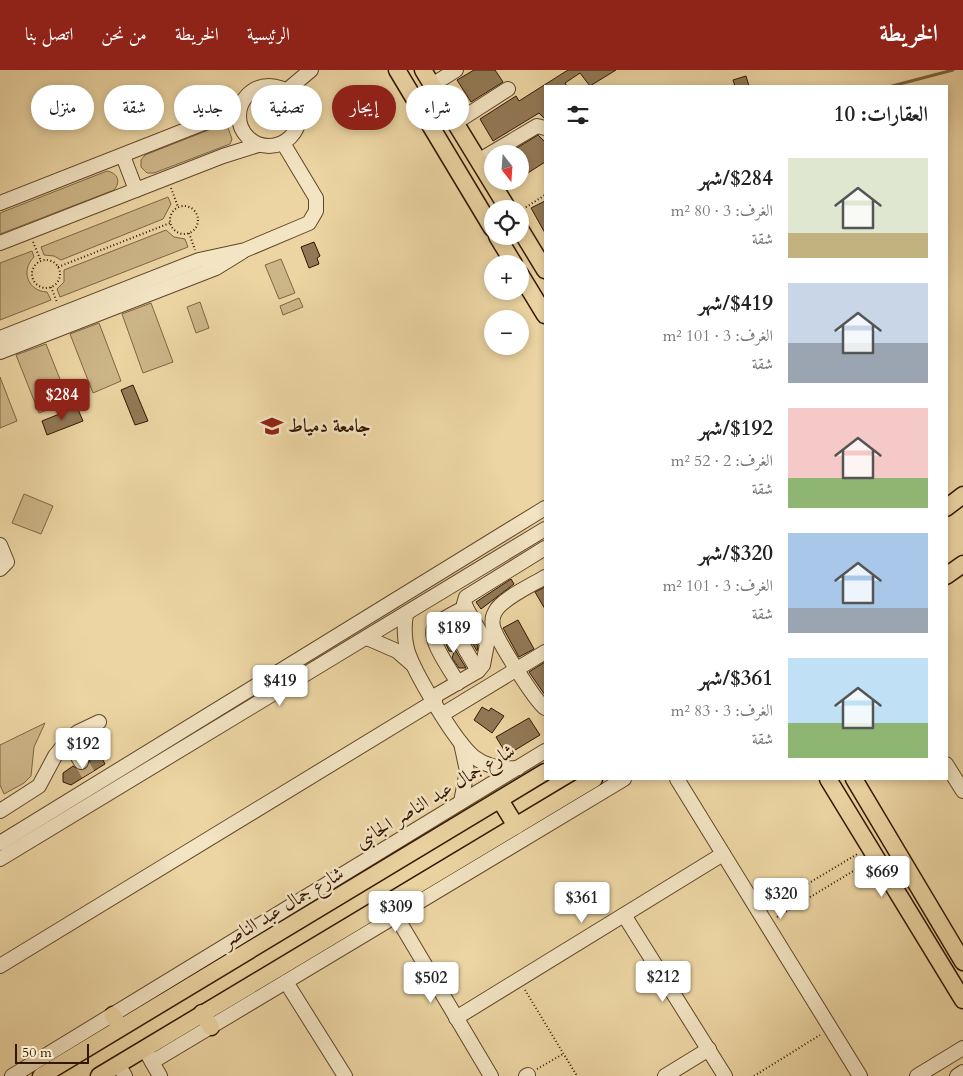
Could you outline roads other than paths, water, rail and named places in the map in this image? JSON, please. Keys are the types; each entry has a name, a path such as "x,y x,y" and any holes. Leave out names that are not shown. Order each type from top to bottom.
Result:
{"main road":[{"path":"396,70 484,215"},
{"path":"423,70 432,85"},
{"path":"459,130 502,200"},
{"path":"529,244 544,268"},
{"path":"529,289 544,313"},
{"path":"948,506 963,495"},
{"path":"948,575 963,564"},
{"name":"شارع جمال عبد الناصر","path":"41,1076 117,1021 500,800 544,773"},
{"path":"99,1076 122,1070 148,1055 202,1013 332,945 465,865 516,826 592,780"},
{"path":"829,780 963,1000"},
{"path":"859,780 963,962"},
{"path":"500,800 516,826"},
{"path":"202,1013 211,1027"}],"street":[{"path":"293,85 311,70"},
{"path":"432,85 456,70"},
{"path":"469,114 508,89"},
{"path":"241,104 251,92"},
{"path":"478,160 537,126 544,128"},
{"path":"0,203 187,130"},
{"path":"241,130 258,145 270,147 283,143 292,135 294,130"},
{"path":"0,352 216,268 245,250 303,226 313,217 316,211 316,198 283,143"},
{"path":"0,243 258,145"},
{"path":"122,156 136,190"},
{"path":"0,338 199,260 245,250"},
{"path":"0,843 544,509"},
{"path":"0,859 95,786 367,638 544,530"},
{"path":"0,545 7,562 0,569"},
{"path":"0,966 478,671 483,665 487,644 466,607 464,601 466,597 544,549"},
{"path":"492,562 500,576"},
{"path":"544,578 501,604 493,616 494,629 537,701 544,707"},
{"path":"458,683 433,638 436,625 466,607"},
{"path":"406,614 406,640 414,665 460,740 471,753 485,763 496,767 518,768"},
{"path":"447,618 478,671"},
{"path":"367,638 397,651 414,665"},
{"path":"443,714 544,653"},
{"path":"1,806 39,786 55,756 68,740 78,732 99,722"},
{"path":"68,740 81,762"},
{"path":"460,740 467,771 461,802"},
{"name":"شارع جمال عبد الناصر الجانبى","path":"12,1076 117,1021 461,802 544,752"},
{"path":"948,767 963,791"},
{"path":"160,1076 148,1055 211,1027 286,982 332,945 396,916 465,865 622,780"},
{"path":"678,780 860,1076"},
{"path":"456,1018 723,854"},
{"path":"624,915 726,1076"},
{"path":"396,916 491,1076"},
{"path":"286,982 345,1076"},
{"path":"917,1076 963,1048"},
{"path":"665,1076 709,1049"},
{"path":"957,1076 963,1072"}],"waterway":[{"path":"896,85 953,70"}],"tunnel":[{"path":"81,762 88,774"}],"place":[{"name":"جامعة دمياط","path":"272,426"}]}
